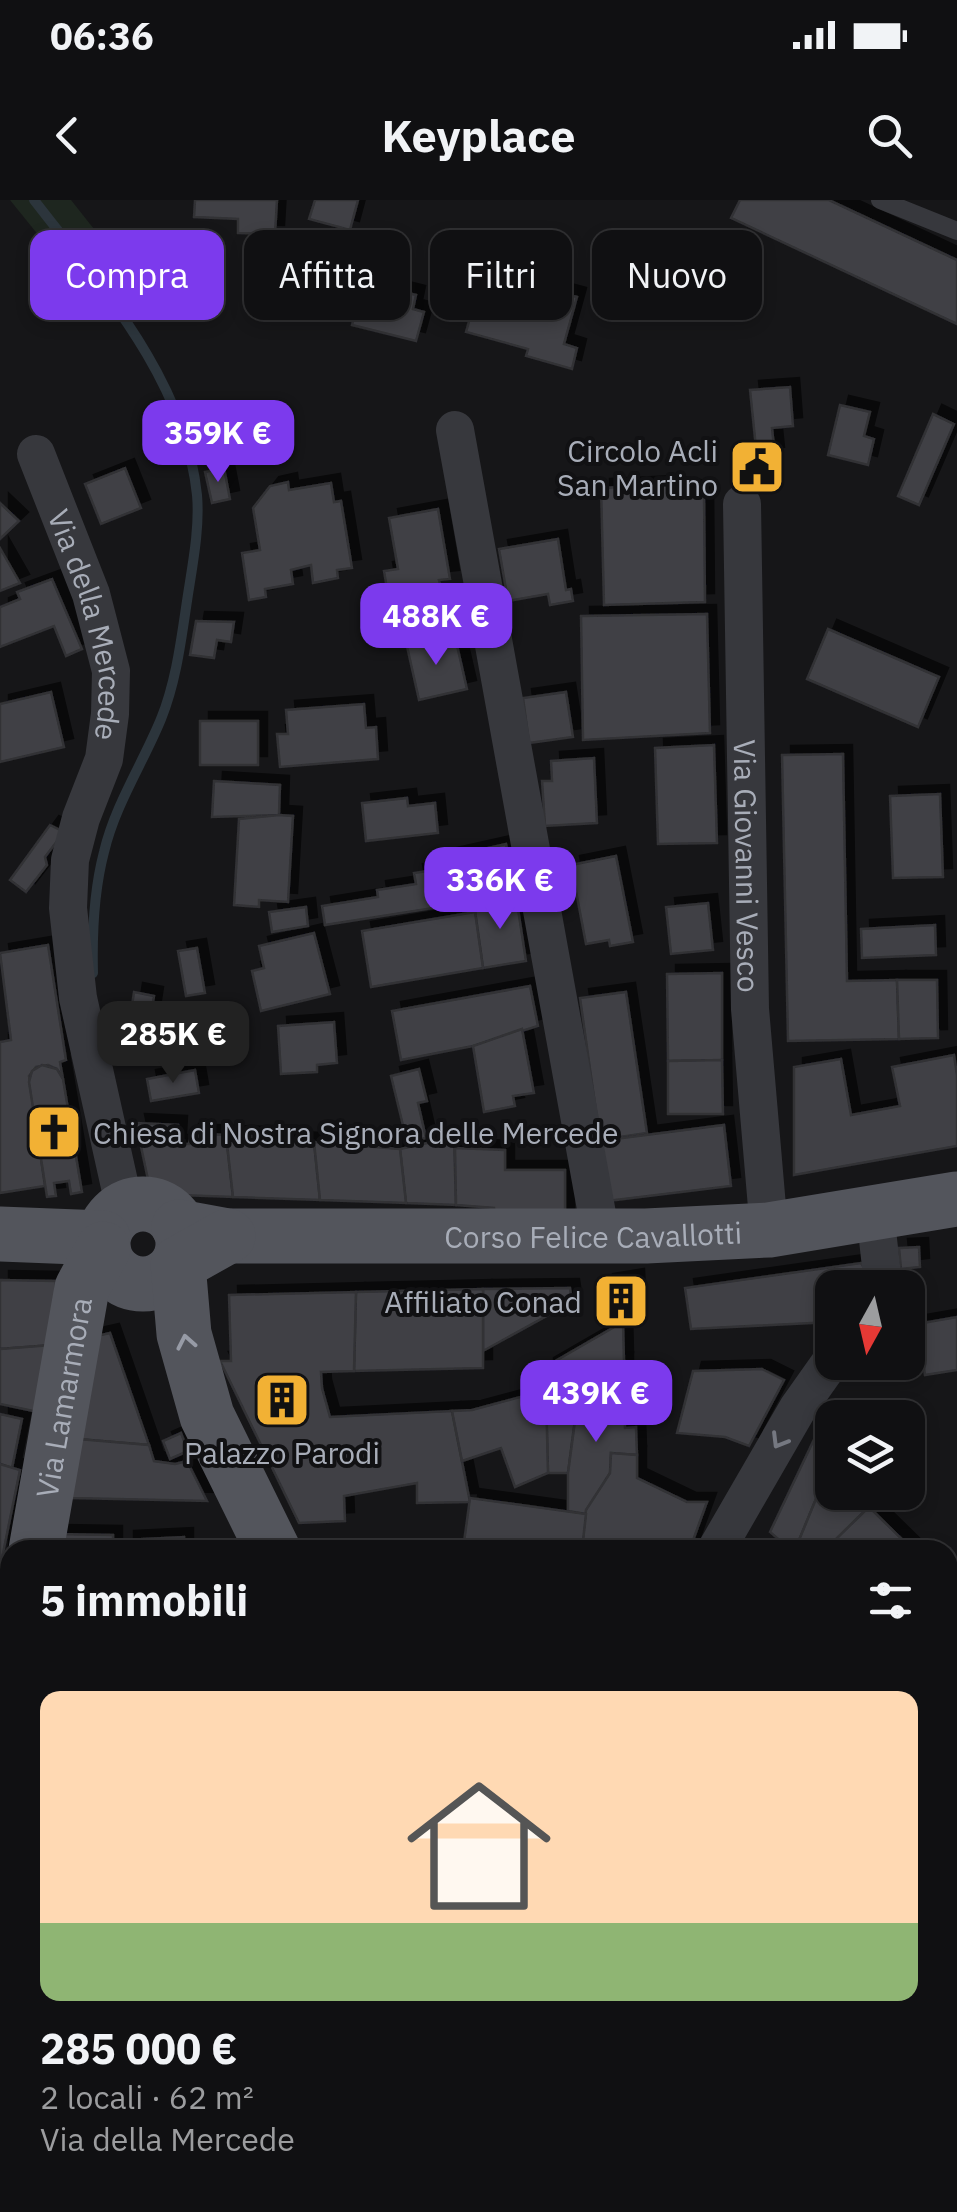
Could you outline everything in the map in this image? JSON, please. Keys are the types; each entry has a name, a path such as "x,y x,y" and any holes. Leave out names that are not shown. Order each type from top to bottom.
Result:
{"main road":[{"name":"Corso Felice Cavallotti","path":"195,1242 770,1230 957,1199"},
{"path":"0,1234 110,1232 142,1204 164,1210 195,1242"},
{"path":"110,1232 113,1271 135,1284 160,1281 195,1242"},
{"name":"Via Lamarmora","path":"38,1540 82,1288 110,1232"},
{"path":"195,1242 184,1334 207,1416 268,1540"}],"street":[{"path":"455,430 601,1236"},
{"name":"Via della Mercede","path":"36,454 91,594 111,671 104,759 70,860 68,908 110,1232"},
{"name":"Via Giovanni Vesco","path":"742,504 750,1009 770,1230"},
{"path":"876,1213 882,1270"},
{"path":"722,1540 818,1380"}],"lane":[{"path":"880,200 957,231"}],"shaded area":[{"path":"10,200 71,200 95,230 34,230"}],"building":[{"path":"195,200 277,200 275,230 238,233 238,219 194,217"},
{"path":"315,200 358,200 350,230 309,219"},
{"path":"740,200 829,200 957,260 957,324 762,230 731,218"},
{"path":"410,294 416,295 413,309 424,312 416,341 352,325 353,320 410,320"},
{"path":"469,320 571,320 564,344 577,348 572,369 526,356 528,349 466,332"},
{"path":"790,387 793,426 772,428 775,456 757,458 750,390"},
{"path":"840,405 870,412 864,436 874,439 868,465 828,455"},
{"path":"933,414 954,424 919,505 898,496"},
{"path":"125,468 141,508 101,524 85,484"},
{"path":"224,468 230,499 212,503 205,472"},
{"path":"288,482 289,490 331,483 334,502 341,501 352,568 337,570 338,578 313,583 311,565 291,570 293,584 265,589 266,597 249,600 242,553 260,550 253,508 270,486"},
{"path":"667,485 704,491 705,602 604,605 601,488"},
{"path":"0,503 19,521 0,539"},
{"path":"438,509 450,579 408,590 411,610 391,613 384,571 398,569 389,518"},
{"path":"558,539 566,590 571,589 573,601 550,605 548,594 508,601 499,549"},
{"path":"0,548 20,583 0,591"},
{"path":"52,579 82,649 66,656 54,626 0,647 0,607 20,599 17,592"},
{"path":"707,614 710,733 583,740 581,616"},
{"path":"196,621 234,622 231,642 217,640 214,658 190,655"},
{"path":"828,629 939,677 918,727 807,679"},
{"path":"431,637 433,646 456,641 467,689 419,700 406,642"},
{"path":"51,692 64,747 0,762 0,704"},
{"path":"566,692 573,737 529,743 523,698"},
{"path":"364,704 366,728 376,727 378,759 280,767 277,734 288,734 286,710"},
{"path":"200,721 258,721 258,765 200,765"},
{"path":"714,745 717,843 658,844 655,748"},
{"path":"843,754 847,981 897,980 899,1039 788,1041 782,755"},
{"path":"594,758 597,823 545,826 542,781 552,781 551,761"},
{"path":"214,781 280,785 279,815 212,817"},
{"path":"940,794 943,877 893,878 890,796"},
{"path":"407,798 408,806 435,803 438,833 366,841 362,803"},
{"path":"293,816 288,902 259,900 259,907 234,905 239,819"},
{"path":"50,825 64,832 45,857 47,865 26,892 10,880"},
{"path":"506,844 515,886 458,898 454,881 444,883 439,859"},
{"path":"616,856 633,942 610,946 609,940 586,944 571,865"},
{"path":"434,870 440,907 325,925 322,906 378,897 377,890 416,884 414,873"},
{"path":"516,896 526,961 483,968 474,903"},
{"path":"708,903 713,950 671,954 666,907"},
{"path":"306,907 308,926 272,932 269,912"},
{"path":"475,912 483,968 371,987 362,931"},
{"path":"935,925 936,955 862,958 861,929"},
{"path":"314,933 330,994 261,1011 252,971 264,968 259,946"},
{"path":"48,945 66,1060 60,1062 63,1079 57,1069 48,1065 36,1067 29,1076 45,1186 0,1193 0,1042 11,1040 0,953"},
{"path":"197,948 205,993 186,996 178,951"},
{"path":"722,973 722,1060 668,1061 667,974"},
{"path":"897,980 937,980 938,1038 899,1039"},
{"path":"530,986 538,1026 473,1046 401,1060 392,1011"},
{"path":"134,992 154,996 149,1028 129,1025"},
{"path":"626,992 647,1133 600,1140 580,998"},
{"path":"334,1022 337,1063 317,1065 317,1072 281,1074 278,1026"},
{"path":"522,1029 534,1093 513,1096 515,1106 484,1112 473,1046"},
{"path":"954,1055 957,1146 794,1175 794,1067 841,1059 851,1115 900,1106 892,1067"},
{"path":"722,1060 723,1114 668,1114 668,1061"},
{"name":"Chiesa di Nostra Signora delle Mercede","path":"42,1065 57,1069 63,1079 82,1192 71,1194 69,1181 54,1183 56,1196 47,1197 29,1082 32,1071"},
{"path":"419,1069 427,1101 418,1103 426,1138 407,1142 391,1076"},
{"path":"195,1070 199,1093 151,1101 147,1079"},
{"path":"136,1123 178,1125 177,1144 189,1144 190,1133 226,1135 233,1197 151,1194"},
{"path":"724,1125 731,1186 599,1202 591,1142"},
{"path":"226,1135 290,1137 289,1141 314,1142 320,1200 233,1197"},
{"path":"454,1137 456,1205 406,1203 400,1149"},
{"path":"314,1142 400,1149 406,1203 320,1200"},
{"path":"455,1148 505,1150 505,1170 565,1170 565,1219 495,1216 494,1208 456,1205"},
{"path":"919,1247 920,1267 901,1269 899,1248"},
{"path":"861,1263 866,1270 815,1270 815,1323 691,1329 685,1288"},
{"name":"Affiliato Conad","path":"635,1278 637,1320 607,1320 604,1283"},
{"path":"0,1280 56,1281 52,1345 0,1349"},
{"path":"570,1288 572,1302 483,1351 483,1289"},
{"path":"483,1289 483,1368 354,1371 356,1292"},
{"name":"Palazzo Parodi","path":"356,1292 354,1371 321,1372 330,1417 452,1411 470,1502 417,1503 417,1483 344,1496 345,1521 299,1523 220,1361 231,1361 229,1295"},
{"path":"957,1317 957,1370 925,1375 925,1323"},
{"path":"623,1322 624,1361 582,1365 568,1473 548,1473 545,1367"},
{"path":"110,1333 149,1445 78,1439 92,1337"},
{"path":"52,1345 38,1412 0,1404 0,1349"},
{"path":"624,1361 624,1393 579,1391 582,1365"},
{"path":"762,1369 784,1380 749,1446 725,1437 677,1433 693,1371"},
{"path":"546,1390 548,1473 515,1487 501,1448 462,1461 452,1411 472,1410"},
{"path":"579,1391 624,1393 625,1428 636,1427 637,1455 611,1453 610,1473 586,1514 568,1511 568,1473"},
{"path":"0,1414 22,1419 12,1468 0,1464"},
{"path":"181,1433 188,1451 170,1459 163,1441"},
{"path":"815,1437 815,1501 799,1540 779,1540 770,1532"},
{"path":"78,1439 149,1445 154,1461 187,1461 207,1501 70,1498"},
{"path":"611,1453 637,1455 637,1478 687,1502 707,1502 693,1540 582,1540 586,1510 610,1473"},
{"path":"0,1464 20,1470 6,1540 0,1540"},
{"path":"470,1498 586,1514 583,1540 464,1540"},
{"path":"815,1501 815,1510 866,1510 835,1540 799,1540"},
{"path":"866,1510 872,1510 903,1540 835,1540"},
{"path":"56,1534 113,1535 113,1540 56,1540"},
{"path":"184,1537 184,1540 125,1540"}],"waterway":[{"path":"34,200 112,302 158,374 189,453 197,495 195,548 174,676 161,719 122,801 104,852 94,912 93,973"}],"place":[{"name":"Circolo Acli San Martino","path":"757,467"},
{"name":"Chiesa di Nostra Signora delle Mercede","path":"54,1132"},
{"name":"Affiliato Conad","path":"621,1301"},
{"name":"Palazzo Parodi","path":"282,1400"}]}
